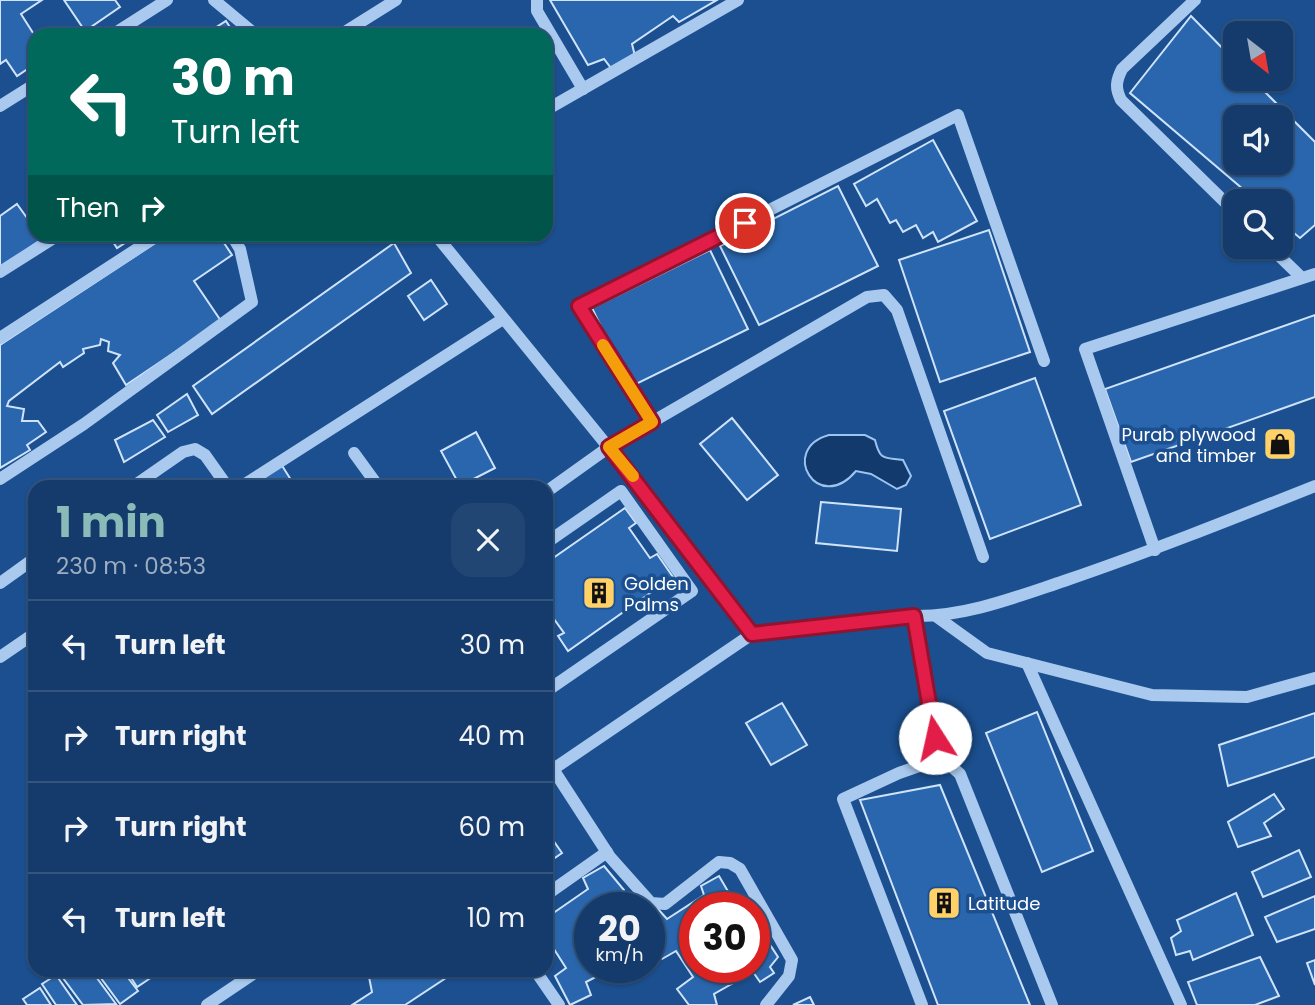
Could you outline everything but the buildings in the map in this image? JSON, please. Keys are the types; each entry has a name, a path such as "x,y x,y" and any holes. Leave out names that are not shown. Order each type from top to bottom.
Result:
{"street":[{"path":"123,28 167,0"},
{"path":"214,0 248,28"},
{"path":"351,28 396,0"},
{"path":"537,0 537,11 547,28"},
{"path":"553,106 738,0"},
{"path":"1195,0 1122,69 1116,80 1116,90 1121,100 1223,200"},
{"path":"553,38 583,89"},
{"path":"0,106 28,88"},
{"path":"652,422 579,306 958,115 1044,361"},
{"path":"0,272 47,242"},
{"path":"0,338 148,242"},
{"path":"0,478 84,424 252,302 240,249 236,242"},
{"path":"441,242 609,447 752,634"},
{"path":"1282,259 1301,277"},
{"path":"1155,550 1085,349 1315,274"},
{"path":"553,487 609,447 867,297 884,295 897,310 983,557"},
{"path":"251,480 503,318"},
{"path":"143,480 183,452 195,449 205,455 223,480"},
{"path":"354,453 374,480"},
{"path":"553,769 752,634 914,616 937,617 1005,601 1155,550 1315,486"},
{"path":"553,538 621,491 692,591 553,687"},
{"path":"0,583 28,563"},
{"path":"914,616 935,738 942,758 960,774 1052,1005"},
{"path":"937,617 987,653 1152,695 1247,697 1315,678"},
{"path":"0,657 28,638"},
{"path":"1027,663 1181,1005"},
{"path":"922,1005 843,799 899,773 942,758"},
{"path":"553,775 607,852 651,903 665,904 719,862 730,863 740,869 792,960 789,976 766,1005"},
{"path":"553,890 607,852"},
{"path":"207,1005 249,977"},
{"path":"540,977 559,1005"}],"water":[{"path":"829,435 865,435 875,440 881,455 903,460 911,476 906,485 897,489 871,474 856,471 842,483 829,486 817,483 809,475 805,464 806,453 814,442"}],"slow traffic":[{"path":"603,345 652,422 609,447 633,476"}],"place":[{"name":"Purab plywood and timber","path":"1280,444"},
{"name":"Golden Palms","path":"599,593"},
{"name":"Latitude","path":"944,903"}],"route":[{"path":"745,223 579,306 652,422 609,447 752,634 914,616 935,738"}]}
